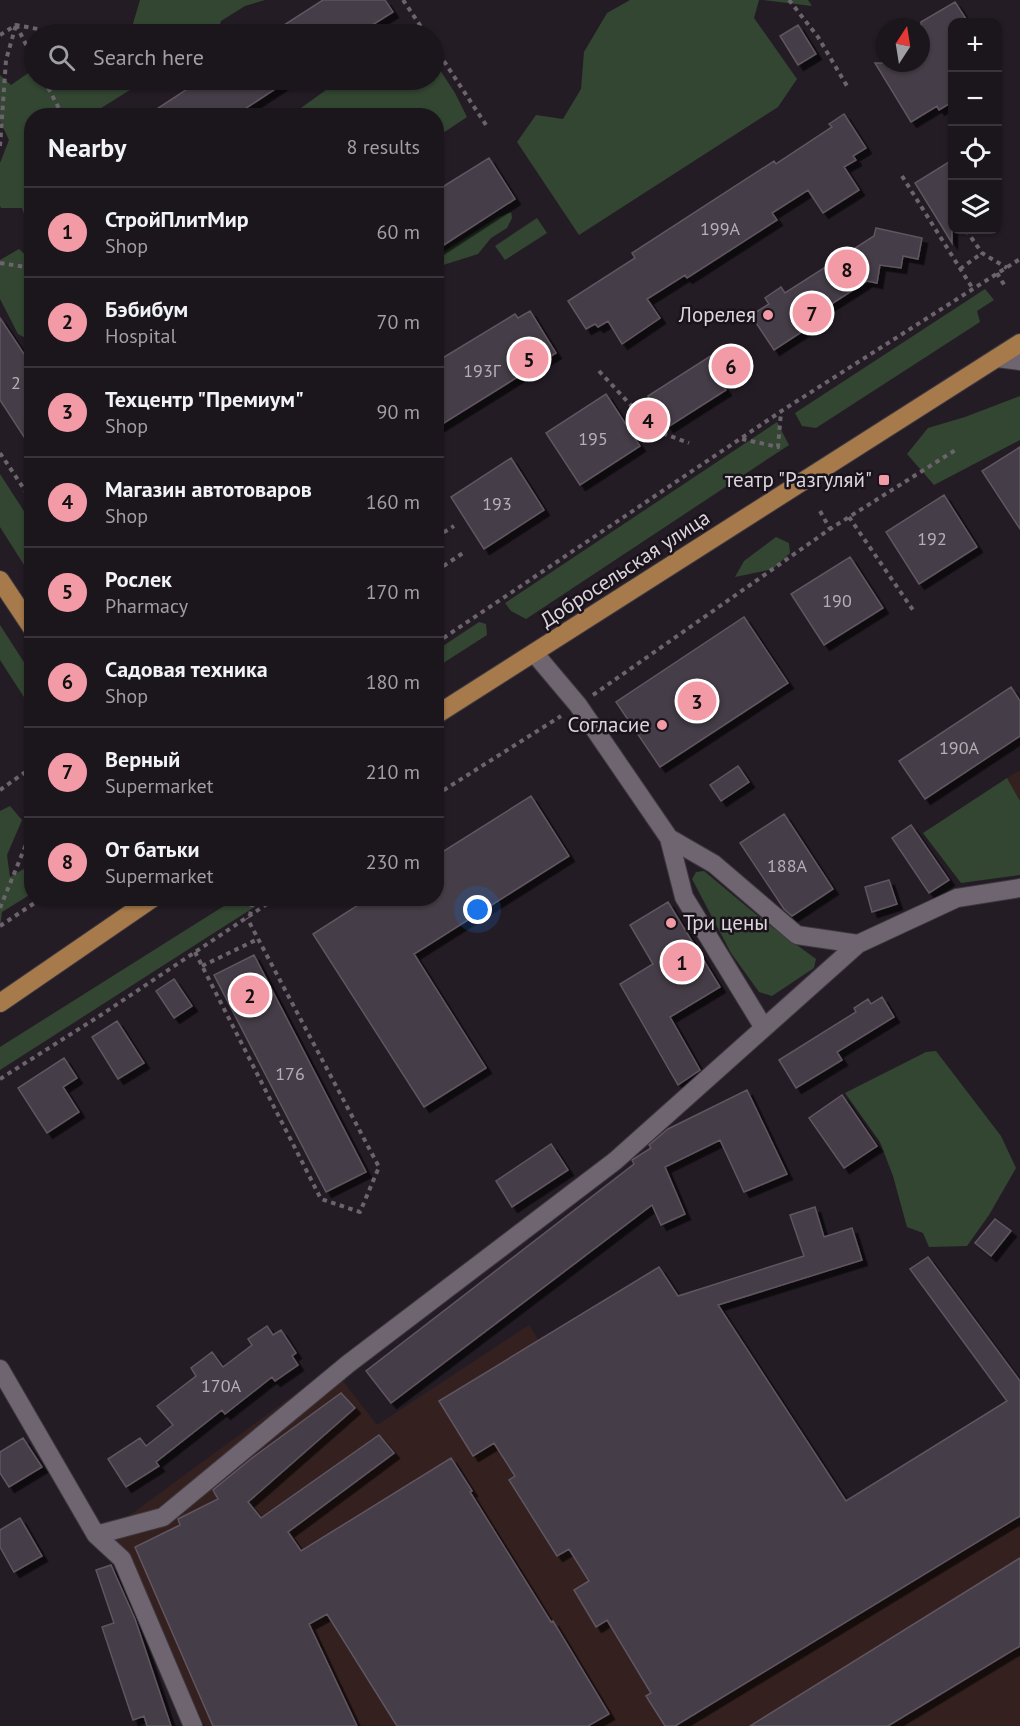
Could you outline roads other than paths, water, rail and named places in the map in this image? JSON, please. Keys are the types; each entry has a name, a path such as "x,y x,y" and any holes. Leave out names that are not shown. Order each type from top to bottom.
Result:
{"main road":[{"name":"Добросельская улица","path":"444,710 1020,343"},
{"path":"0,580 24,616"},
{"path":"0,1003 141,906"}],"street":[{"path":"997,358 1020,361"},
{"path":"535,654 578,705 669,838 684,897 764,1028"},
{"path":"669,838 714,864 797,935 858,944"},
{"path":"96,1535 163,1517 348,1364 615,1161 858,944 957,898 1020,888"},
{"path":"0,1369 96,1535 122,1559 193,1726"}],"place":[{"name":"От батьки","path":"847,269"},
{"name":"Верный","path":"812,313"},
{"name":"Лорелея","path":"768,315"},
{"name":"Рослек","path":"529,359"},
{"name":"Садовая техника","path":"731,366"},
{"name":"Магазин автотоваров","path":"648,420"},
{"name":"театр \"Разгуляй\"","path":"884,480"},
{"name":"Техцентр \"Премиум\"","path":"697,701"},
{"name":"Согласие","path":"662,725"},
{"name":"Три цены","path":"671,923"},
{"name":"СтройПлитМир","path":"682,962"},
{"name":"Бэбибум","path":"250,995"}]}
